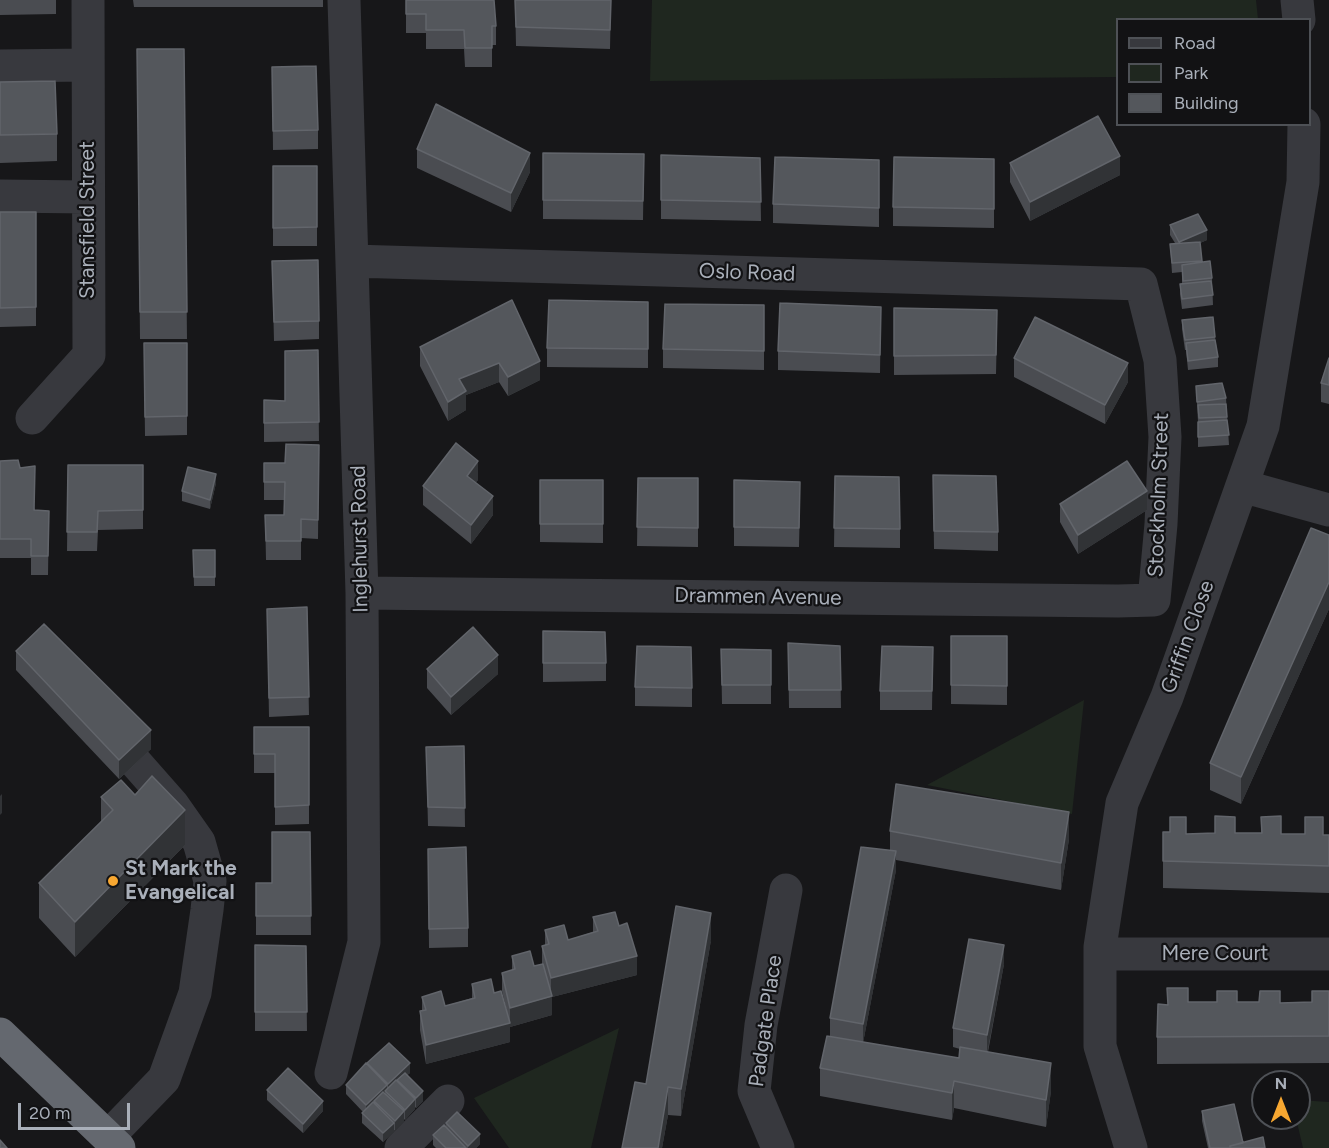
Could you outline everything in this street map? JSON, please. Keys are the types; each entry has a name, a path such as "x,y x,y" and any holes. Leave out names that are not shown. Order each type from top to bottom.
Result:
{"highway":[{"path":"0,1034 114,1143"}],"street":[{"name":"Stansfield Street","path":"32,418 88,354 88,0"},
{"name":"Inglehurst Road","path":"331,1073 364,942 362,593 344,0"},
{"path":"1297,0 1299,18"},
{"path":"0,66 88,65"},
{"name":"Griffin Close","path":"1131,1148 1100,1046 1101,939 1122,803 1167,697 1263,426 1316,184 1304,126"},
{"path":"0,196 88,197"},
{"name":"Oslo Road","path":"352,261 1142,284"},
{"name":"Stockholm Street","path":"1142,284 1160,360 1165,438 1161,524 1154,600"},
{"path":"1242,486 1329,510"},
{"name":"Drammen Avenue","path":"362,593 1154,600"},
{"path":"114,1143 164,1079 195,993 210,881 199,842 173,805 136,762"},
{"name":"Padgate Place","path":"777,1148 754,1091 761,1025 786,890"},
{"name":"Mere Court","path":"1100,954 1329,954"},
{"path":"401,1148 448,1101"}],"green space":[{"path":"652,0 1256,0 1258,18 1116,18 1116,77 650,81"},
{"path":"1084,700 1072,814 927,785"},
{"path":"619,1028 591,1148 509,1148 474,1098"},
{"path":"1311,1101 1329,1102 1329,1148 1303,1148 1299,1130 1311,1130"}],"building":[{"path":"406,0 494,0 496,26 492,26 492,48 465,48 464,30 426,30 426,14 406,14"},
{"path":"515,0 611,0 610,30 516,27"},
{"path":"137,49 184,49 187,312 140,312"},
{"path":"316,66 318,130 273,131 272,67"},
{"path":"55,81 57,134 0,135 0,82"},
{"path":"436,104 530,153 511,193 417,149"},
{"path":"1098,116 1120,156 1030,202 1010,163"},
{"path":"543,153 644,154 643,201 543,200"},
{"path":"661,155 760,158 761,202 661,200"},
{"path":"775,157 879,160 879,208 773,204"},
{"path":"894,157 994,159 994,209 893,207"},
{"path":"273,166 317,166 317,227 273,228"},
{"path":"0,212 36,212 36,307 0,308"},
{"path":"1198,214 1207,230 1179,242 1170,225"},
{"path":"1200,242 1202,261 1172,263 1170,244"},
{"path":"318,260 319,321 274,322 272,261"},
{"path":"1210,261 1212,278 1183,281 1182,265"},
{"path":"1211,281 1213,295 1182,299 1180,284"},
{"path":"512,300 540,361 508,377 499,363 459,379 466,391 448,402 420,347"},
{"path":"549,300 648,302 648,349 547,348"},
{"path":"780,303 881,307 880,355 778,351"},
{"path":"665,304 764,305 764,351 663,349"},
{"path":"894,308 997,310 996,355 894,356"},
{"path":"1035,317 1128,363 1105,405 1014,358"},
{"path":"1213,317 1215,337 1185,340 1182,320"},
{"path":"1215,340 1218,357 1188,361 1186,343"},
{"path":"144,343 187,343 187,416 145,417"},
{"path":"318,350 319,422 264,423 264,400 285,401 285,351"},
{"path":"1329,358 1329,385 1321,383"},
{"path":"1222,383 1226,398 1197,402 1196,386"},
{"path":"1226,404 1227,417 1199,418 1198,405"},
{"path":"1227,420 1229,435 1198,437 1198,422"},
{"path":"456,443 478,461 467,476 493,496 471,525 423,486"},
{"path":"286,444 319,445 318,520 301,519 301,541 266,541 265,515 284,515 285,482 264,482 264,463 285,463"},
{"path":"18,460 20,468 35,466 34,510 49,511 48,556 31,556 31,539 0,539 0,461"},
{"path":"1127,461 1147,491 1078,535 1060,504"},
{"path":"68,465 143,465 143,510 98,511 97,532 67,532"},
{"path":"188,467 216,474 210,500 182,491"},
{"path":"933,475 996,476 998,532 934,531"},
{"path":"835,476 899,477 900,529 834,528"},
{"path":"638,478 698,478 698,528 637,527"},
{"path":"540,480 603,480 603,524 540,524"},
{"path":"734,480 800,482 799,528 734,527"},
{"path":"1311,528 1329,535 1329,582 1241,777 1210,763"},
{"path":"193,550 215,550 215,577 194,577"},
{"path":"307,607 309,697 269,698 267,609"},
{"path":"44,624 151,730 119,760 16,651"},
{"path":"473,627 498,655 451,697 427,669"},
{"path":"543,631 605,632 606,663 543,663"},
{"path":"951,636 1007,636 1007,686 951,685"},
{"path":"788,643 840,646 841,690 789,690"},
{"path":"637,646 691,647 692,688 635,687"},
{"path":"882,646 933,647 932,691 880,691"},
{"path":"721,649 771,650 771,685 722,685"},
{"path":"254,727 309,727 309,805 275,807 275,754 254,754"},
{"path":"464,746 465,808 428,807 426,747"},
{"path":"152,776 185,810 75,922 39,883 113,810 101,797 121,780 135,795"},
{"path":"896,784 1069,812 1061,863 890,831"},
{"path":"1215,816 1235,817 1235,833 1262,833 1261,817 1281,816 1281,834 1305,834 1305,817 1323,817 1323,835 1329,835 1329,866 1163,861 1163,832 1170,832 1170,817 1186,817 1186,834 1215,833"},
{"path":"272,832 310,832 311,916 256,916 256,883 272,883"},
{"path":"466,847 468,928 429,929 428,849"},
{"path":"861,847 896,851 863,1024 830,1018"},
{"path":"676,906 711,913 681,1089 668,1087 658,1148 622,1148 635,1082 646,1084"},
{"path":"615,912 619,926 627,923 637,956 551,978 542,946 549,944 545,930 564,925 568,940 598,931 593,917"},
{"path":"969,939 1004,945 987,1035 953,1028"},
{"path":"255,945 306,946 307,1012 255,1012"},
{"path":"530,951 534,966 543,964 552,996 510,1008 502,973 515,969 512,956"},
{"path":"491,979 494,993 501,991 510,1023 426,1045 420,1011 426,1010 422,997 441,991 445,1006 475,998 472,984"},
{"path":"1167,988 1188,988 1188,1002 1217,1002 1217,991 1237,991 1237,1002 1259,1002 1260,991 1280,991 1280,1003 1312,1002 1312,991 1329,991 1329,1036 1157,1037 1158,1004 1168,1005"},
{"path":"827,1036 959,1058 960,1047 1051,1063 1046,1100 954,1081 952,1093 820,1068"},
{"path":"389,1043 410,1063 388,1084 367,1063"},
{"path":"366,1063 387,1085 366,1105 346,1085"},
{"path":"288,1068 323,1101 303,1124 267,1090"},
{"path":"405,1073 423,1091 416,1098 397,1080"},
{"path":"396,1080 415,1099 405,1110 385,1091"},
{"path":"383,1092 404,1111 395,1121 374,1101"},
{"path":"373,1102 394,1123 383,1133 362,1113"},
{"path":"1234,1104 1243,1143 1230,1146 1230,1148 1210,1148 1202,1111"},
{"path":"457,1112 480,1134 468,1146 446,1123"},
{"path":"444,1125 466,1148 446,1148 433,1135"},
{"path":"1263,1137 1265,1148 1231,1148 1230,1146"},
{"path":"0,1140 7,1148 0,1148"}],"place":[{"name":"St Mark the Evangelical","path":"113,881"}]}
